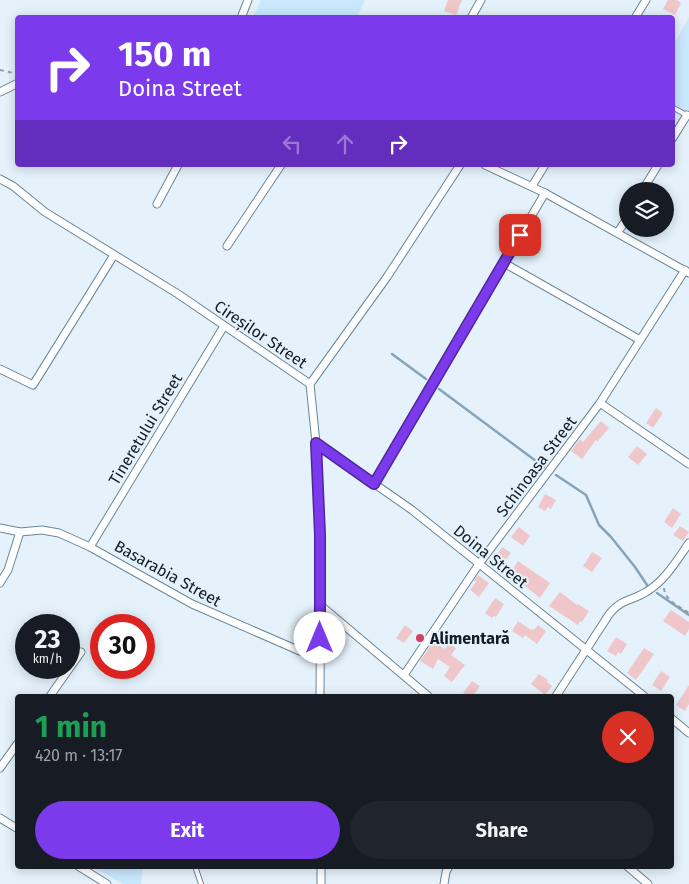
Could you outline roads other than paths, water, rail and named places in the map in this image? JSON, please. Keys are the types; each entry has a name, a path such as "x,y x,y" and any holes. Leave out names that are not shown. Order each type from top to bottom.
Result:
{"street":[{"path":"242,15 248,0"},
{"path":"473,15 481,0"},
{"path":"637,15 646,0"},
{"path":"0,92 15,84"},
{"path":"675,136 688,116"},
{"path":"158,204 177,167"},
{"path":"227,246 280,167"},
{"name":"Cireșilor Street","path":"0,179 13,186 45,212 178,294 310,384 387,277 459,167"},
{"path":"489,167 532,186 687,271"},
{"path":"532,186 544,167"},
{"path":"648,182 657,167"},
{"path":"374,484 545,193"},
{"path":"0,368 33,385 114,255"},
{"path":"504,263 640,340"},
{"name":"Schinoasa Street","path":"404,675 479,564 600,403 687,271"},
{"name":"Tineretului Street","path":"90,546 224,326"},
{"path":"310,384 316,443 320,535 320,694"},
{"path":"600,403 689,464"},
{"name":"Doina Street","path":"316,443 412,510 641,694"},
{"name":"Basarabia Street","path":"0,528 20,532 42,530 59,533 90,546 192,604 300,651 320,655"},
{"path":"0,583 8,570 20,532"},
{"path":"557,694 610,613 617,605 646,593 666,576 689,542"},
{"path":"320,605 426,694"},
{"path":"51,694 81,652"},
{"path":"674,720 689,733"},
{"path":"0,768 15,747"},
{"path":"0,818 15,827"},
{"path":"83,869 107,884"},
{"path":"320,869 320,884"},
{"path":"444,884 448,869"},
{"path":"630,869 648,884"}],"lane":[{"path":"675,109 688,116"},
{"path":"196,869 201,884"}],"waterway":[{"path":"392,354 426,379"},
{"path":"439,389 544,467"},
{"path":"556,475 586,495 599,525 611,537 647,585"},
{"path":"657,593 689,615"}],"place":[{"name":"Alimentară","path":"420,638"}]}
